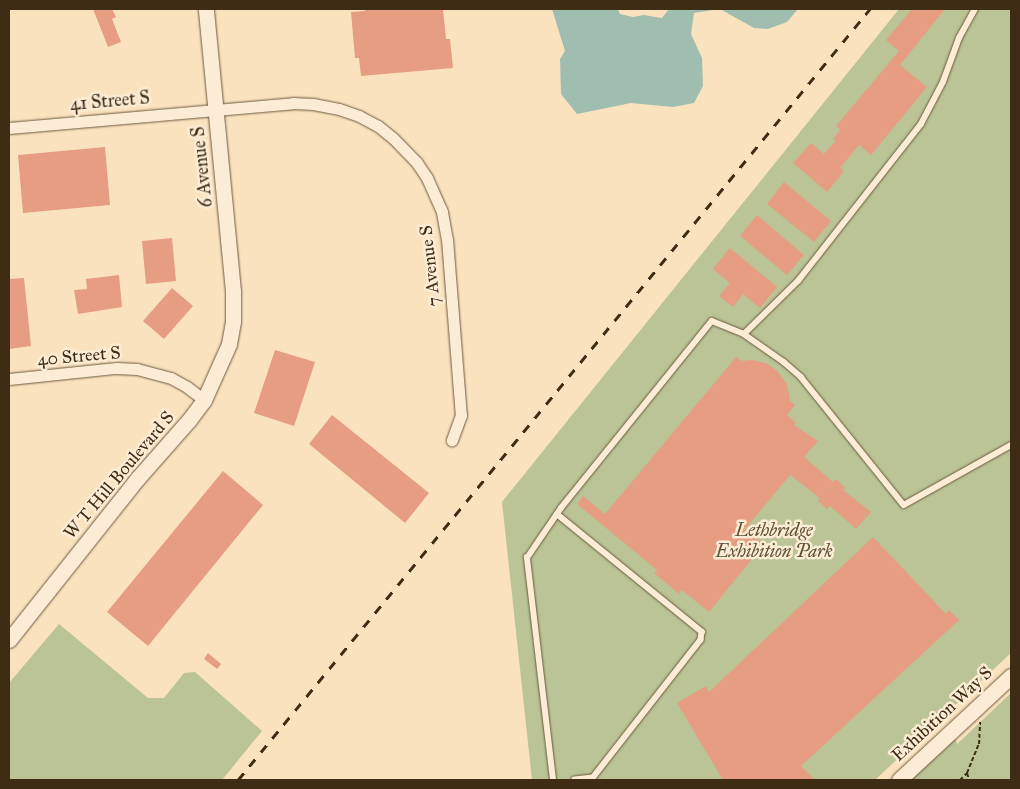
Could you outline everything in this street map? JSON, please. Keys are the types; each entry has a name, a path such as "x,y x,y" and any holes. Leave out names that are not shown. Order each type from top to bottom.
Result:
{"street":[{"name":"6 Avenue S","path":"206,9 231,265 233,321"},
{"name":"7 Avenue S","path":"215,108 293,103 313,104 339,110 359,116 378,126 393,138 417,163 427,178 442,212 447,239 461,415 452,440"},
{"name":"41 Street S","path":"9,128 215,108"},
{"name":"W T Hill Boulevard S","path":"9,640 137,480 190,420 204,400 229,344 233,321"},
{"name":"40 Street S","path":"9,380 116,368 137,369 171,378 204,400"},
{"name":"Exhibition Way S","path":"899,780 1011,676"}],"lane":[{"path":"744,334 798,281 921,124 942,82 959,38 975,9"},
{"path":"554,780 527,558 557,514 712,320 744,334 801,377 904,505 1011,445"},
{"path":"557,514 702,632 701,640 593,778 575,780"}],"path":[{"path":"960,780 967,773 978,744 980,721"},
{"path":"967,773 969,780"}],"green space":[{"name":"Lethbridge Exhibition Park","path":"899,9 1011,9 1011,653 875,780 532,780 502,502"},
{"path":"59,624 148,698 164,698 184,673 195,672 262,731 222,780 9,780 9,683"},
{"path":"1011,693 1011,780 899,780 953,730 957,744"}],"shaded area":[{"path":"552,9 618,9 620,14 633,17 644,15 662,18 669,9 720,9 694,13 691,34 702,58 703,86 694,103 673,107 631,103 577,114 561,94 560,59 565,51"},
{"path":"720,9 798,9 787,22 768,29 754,28"}],"building":[{"path":"93,9 112,9 116,17 112,19 121,42 108,47"},
{"path":"365,9 443,9 446,39 450,39 453,68 361,76 359,58 355,58 351,12 365,11"},
{"path":"912,9 945,9 900,65 927,87 871,155 859,145 840,168 844,171 827,192 793,163 811,143 824,154 836,140 833,139 840,130 836,126 899,51 886,40"},
{"path":"105,147 110,205 23,213 18,155"},
{"path":"784,182 831,221 814,242 767,204"},
{"path":"757,215 804,255 787,275 740,236"},
{"path":"172,238 176,281 146,284 142,241"},
{"path":"730,248 777,287 760,308 743,294 733,307 719,296 730,283 713,269"},
{"path":"119,275 122,307 78,314 74,290 87,289 86,279"},
{"path":"24,278 31,346 9,349 9,279"},
{"path":"172,288 193,306 164,339 143,321"},
{"path":"275,350 315,362 294,426 254,413"},
{"path":"736,357 742,361 752,360 768,364 778,372 787,384 790,401 795,405 787,415 796,423 794,425 818,441 804,457 833,482 836,479 845,488 843,490 871,512 856,529 830,506 827,509 818,501 820,498 790,475 745,529 764,544 709,612 682,590 679,594 654,573 657,570 577,504 583,496 605,514"},
{"path":"332,415 429,493 405,523 309,444"},
{"path":"223,471 263,505 148,646 107,612"},
{"path":"873,537 946,614 949,610 959,620 801,766 815,780 723,780 677,703 706,686 709,692"},
{"path":"208,653 221,664 217,669 204,659"}],"railway":[{"path":"238,780 870,9"}]}
